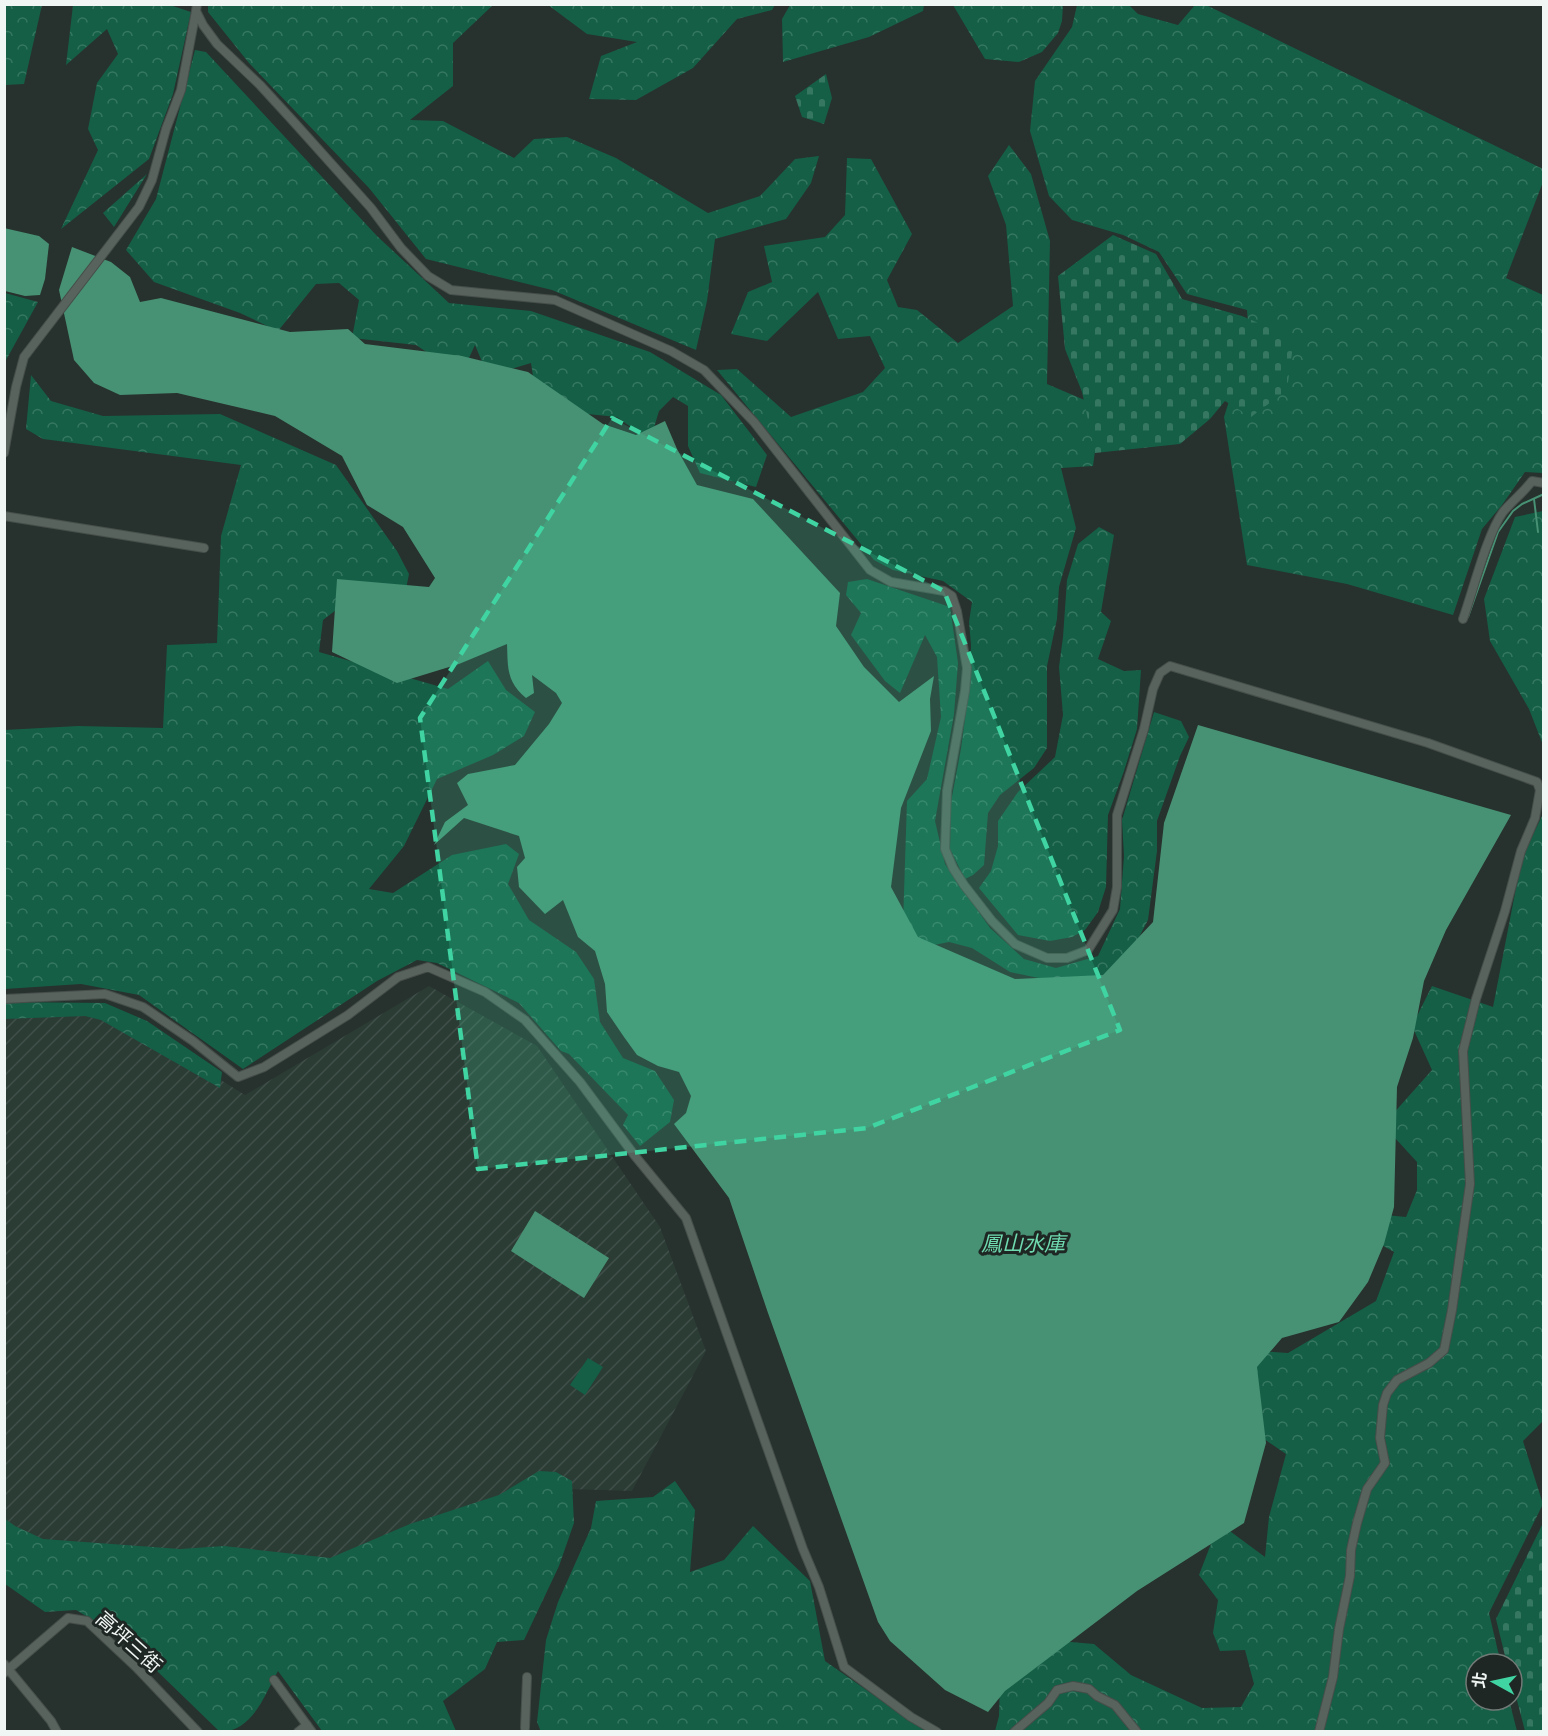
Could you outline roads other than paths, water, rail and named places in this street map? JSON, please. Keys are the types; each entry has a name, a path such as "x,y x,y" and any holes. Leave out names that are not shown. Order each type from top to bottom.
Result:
{"street":[{"path":"4,453 24,357 139,207 152,180 166,129 181,90 197,8"},
{"path":"197,8 203,25 217,44 260,85 293,121 371,208 401,248 428,276 451,291 555,300 671,351 704,370 754,422 870,570 891,582 944,591 952,596 957,611 967,668 947,791 945,849 953,868 970,894 1014,944 1047,958 1067,958 1088,950 1113,910 1118,887 1117,815 1144,729 1153,688 1160,673 1170,666 1428,742 1537,782 1540,790 1536,818 1521,850 1505,911 1476,999 1463,1051 1470,1184 1444,1350 1429,1363 1397,1380 1385,1399 1380,1438 1385,1464 1367,1489 1357,1523 1333,1677 1319,1731"},
{"path":"1463,619 1489,541 1503,513 1522,495 1532,481 1544,483"},
{"path":"4,516 204,548"},
{"path":"4,999 105,994 143,1007 193,1041 238,1077 264,1067 283,1056 348,1015 398,977 428,967 484,992 525,1020 580,1082 635,1156 686,1218 803,1549 819,1587 844,1667 911,1717 937,1731"},
{"name":"高坪三街","path":"6,1668 68,1618 87,1621 136,1667 198,1731"},
{"path":"6,1668 57,1731"},
{"path":"524,1730 527,1677"},
{"path":"274,1680 310,1728 298,1731"},
{"path":"1014,1731 1048,1703 1057,1690 1073,1686 1089,1689 1115,1705 1137,1731"}],"water":[{"path":"4,228 39,236 49,244 45,279 40,295 25,296 5,291"},
{"name":"鳳山水庫","path":"72,247 111,262 130,277 140,302 161,298 290,332 348,329 365,344 462,356 528,372 603,424 636,435 665,421 697,485 753,499 840,593 836,626 864,667 899,702 934,676 930,699 931,731 901,808 891,887 918,937 1015,979 1103,975 1153,922 1164,823 1198,725 1511,815 1446,930 1424,981 1413,1038 1397,1087 1394,1207 1384,1244 1368,1282 1339,1322 1282,1338 1257,1367 1266,1443 1244,1523 1137,1591 1005,1691 988,1712 945,1690 890,1641 878,1622 729,1198 674,1124 686,1113 691,1096 679,1072 658,1066 637,1055 607,1012 605,984 595,951 578,937 563,900 545,914 519,887 517,867 525,858 519,836 464,818 434,845 445,822 468,805 457,783 468,774 515,765 549,724 562,703 556,693 532,675 534,693 526,698 519,692 509,673 507,644 459,664 397,683 332,652 337,579 429,587 435,578 403,527 367,505 342,456 275,416 177,393 120,395 94,383 74,360 59,290"},
{"path":"535,1211 609,1258 584,1298 511,1251"}],"waterway":[{"path":"1468,617 1498,532 1513,511 1522,504 1544,494"},
{"path":"1534,499 1538,532"}]}
